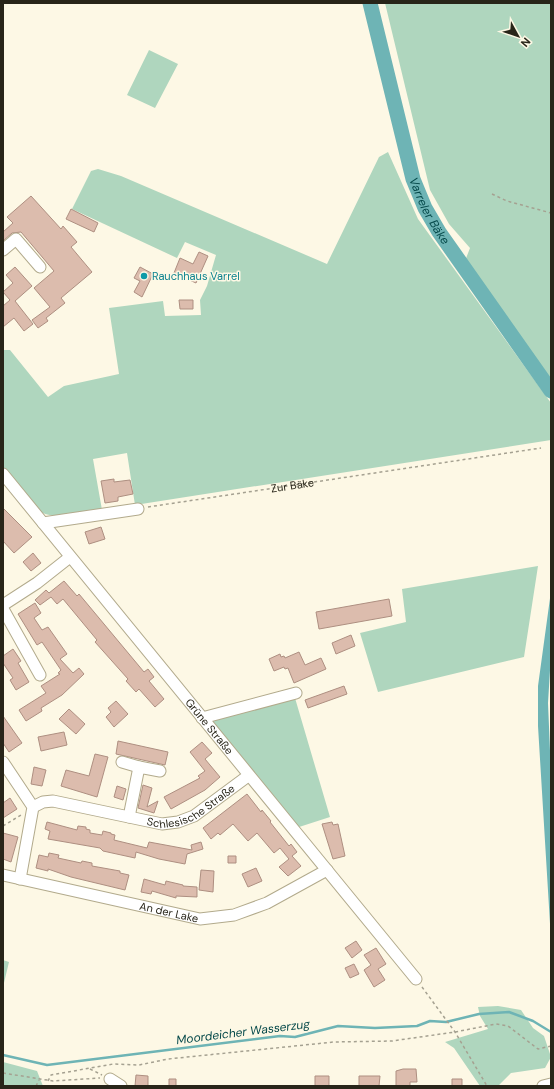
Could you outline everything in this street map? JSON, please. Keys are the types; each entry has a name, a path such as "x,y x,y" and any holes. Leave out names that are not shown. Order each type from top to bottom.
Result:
{"street":[{"path":"3,250 16,239 40,268"},
{"name":"Grüne Straße","path":"3,474 248,776 416,979"},
{"path":"43,523 138,509"},
{"path":"3,605 37,583 70,557"},
{"path":"3,609 40,675"},
{"path":"202,718 296,693"},
{"path":"3,762 33,807 20,878"},
{"path":"122,762 160,771"},
{"name":"Schlesische Straße","path":"128,817 139,767"},
{"name":"Schlesische Straße","path":"33,807 43,802 53,801 162,824 178,822 194,816 248,776"},
{"name":"An der Lake","path":"3,874 200,919 234,915 267,903 326,870"},
{"path":"110,1079 121,1086"},
{"path":"543,1086 551,1084"}],"path":[{"path":"492,194 507,201 551,214"},
{"name":"Zur Bäke","path":"138,509 541,448"},
{"path":"3,826 33,807"},
{"path":"416,979 455,1032 487,1086"},
{"path":"48,1080 51,1075 113,1064 139,1065 168,1059 334,1042 392,1041 455,1032 496,1024 508,1026 528,1043 538,1049 551,1046"},
{"path":"90,1069 110,1079"},
{"path":"3,1073 39,1080 64,1081 95,1077 110,1079"},
{"path":"36,1086 39,1080"}],"green space":[{"path":"385,3 551,3 551,385 465,261 470,248 449,224 430,190"},
{"path":"149,50 178,64 155,108 127,95"},
{"path":"388,152 418,219 551,403 551,440 135,505 127,453 93,459 102,510 69,516 60,516 44,514 37,510 3,467 3,350 10,350 48,397 64,386 119,374 109,308 163,301 165,316 201,315 200,300 207,286 216,255 185,242 177,258 72,209 91,171 98,169 121,176 327,264 379,157"},
{"path":"538,566 524,657 378,692 360,633 406,622 402,589"},
{"path":"295,698 330,817 296,828 210,721"},
{"path":"3,960 9,962 3,987"},
{"path":"498,1006 521,1010 533,1028 544,1036 551,1057 545,1068 511,1073 498,1086 480,1086 454,1048 445,1042 488,1029 480,1016 478,1007"},
{"path":"3,1062 37,1071 43,1086 3,1086"}],"water":[{"path":"551,591 551,654 548,703 551,774 551,940 538,726 538,686"}],"building":[{"path":"31,196 61,229 63,226 77,242 71,247 92,272 61,298 65,303 46,318 48,321 38,328 32,320 50,307 34,288 54,271 21,232 12,233 3,241 3,232 13,223 7,217"},
{"path":"71,209 98,223 94,232 66,219"},
{"path":"199,252 208,256 196,283 174,273 180,258 193,264"},
{"path":"15,267 32,286 15,301 33,324 24,331 14,318 3,327 3,306 10,300 3,292 13,283 6,275"},
{"path":"140,267 153,274 142,297 134,292 140,281 134,278"},
{"path":"179,300 193,300 193,309 180,309"},
{"path":"114,479 114,482 130,480 133,494 118,497 118,501 105,503 101,481"},
{"path":"3,508 32,537 14,553 3,541"},
{"path":"101,527 105,539 89,544 85,532"},
{"path":"33,553 41,563 31,571 23,562"},
{"path":"64,581 77,596 79,594 144,672 148,669 154,677 149,681 164,699 155,707 139,689 136,692 126,681 128,679 95,642 97,640 63,599 57,604 51,597 40,605 35,600 46,590 49,593"},
{"path":"389,599 392,616 319,629 316,612"},
{"path":"35,603 41,613 34,618 42,630 48,627 67,654 60,659 73,673 79,668 84,674 62,695 41,708 42,711 26,721 19,710 46,693 41,686 60,674 58,673 61,670 42,642 37,645 18,614"},
{"path":"351,635 355,646 336,654 332,643"},
{"path":"13,649 21,661 18,663 29,682 16,690 10,680 13,678 3,663 3,656"},
{"path":"299,652 305,665 321,658 326,669 294,683 288,668 285,669 284,667 274,671 269,659 280,654 281,657 284,656 285,658"},
{"path":"344,686 347,694 308,708 305,700"},
{"path":"116,701 128,714 114,727 106,717 111,712 108,708"},
{"path":"69,709 85,724 76,734 59,719"},
{"path":"3,716 22,743 9,752 3,743"},
{"path":"64,732 67,745 41,751 38,737"},
{"path":"118,741 168,752 165,765 116,754"},
{"path":"202,742 212,753 205,759 220,777 205,790 171,809 164,797 200,778 198,776 205,771 190,752"},
{"path":"95,754 108,757 97,797 61,786 66,770 89,776"},
{"path":"34,767 46,770 42,786 31,784"},
{"path":"143,785 152,788 147,807 158,801 154,813 138,808"},
{"path":"117,786 126,789 123,800 114,797"},
{"path":"247,794 261,812 262,810 271,821 270,822 289,846 291,844 297,852 292,856 301,866 288,876 279,867 289,859 280,848 274,853 257,833 248,841 233,824 220,835 218,833 211,839 203,828"},
{"path":"10,798 17,809 3,818 3,803"},
{"path":"47,822 77,830 78,826 86,827 86,829 90,830 90,833 102,835 103,831 111,833 115,835 114,840 147,848 149,842 192,850 191,845 201,842 203,849 187,854 185,864 159,859 136,852 135,858 103,851 100,848 48,839 50,831 45,829"},
{"path":"332,822 333,825 338,824 345,856 333,859 322,824"},
{"path":"3,833 18,837 11,862 3,859"},
{"path":"49,853 59,855 58,858 81,863 82,861 92,863 92,866 120,871 120,873 129,875 125,890 71,877 48,869 48,871 36,868 39,855 48,857"},
{"path":"228,856 236,856 236,863 228,863"},
{"path":"256,868 262,881 248,887 242,874"},
{"path":"201,870 214,871 213,892 199,890"},
{"path":"144,879 165,885 166,881 183,886 197,887 197,897 176,896 176,898 152,891 151,894 141,892"},
{"path":"356,941 362,950 352,958 345,948"},
{"path":"376,948 386,964 378,969 385,980 374,987 364,970 371,965 364,955"},
{"path":"354,964 359,974 350,978 345,968"},
{"path":"403,1069 416,1069 417,1082 410,1082 410,1086 396,1086 396,1071"},
{"path":"136,1075 148,1076 148,1086 135,1086"},
{"path":"315,1076 329,1076 329,1086 315,1086"},
{"path":"359,1076 380,1076 379,1086 359,1086"},
{"path":"169,1079 176,1079 176,1086 169,1086"},
{"path":"452,1079 462,1079 462,1086 452,1086"}],"waterway":[{"name":"Varreler Bäke","path":"370,3 413,179 425,208 439,232 551,391"},
{"name":"Moordeicher Wasserzug","path":"3,1055 47,1065 280,1036 295,1037 338,1026 375,1028 417,1026 430,1021 446,1022 479,1014 509,1012 533,1021 551,1032"}],"place":[{"name":"Rauchhaus Varrel","path":"144,276"}]}
